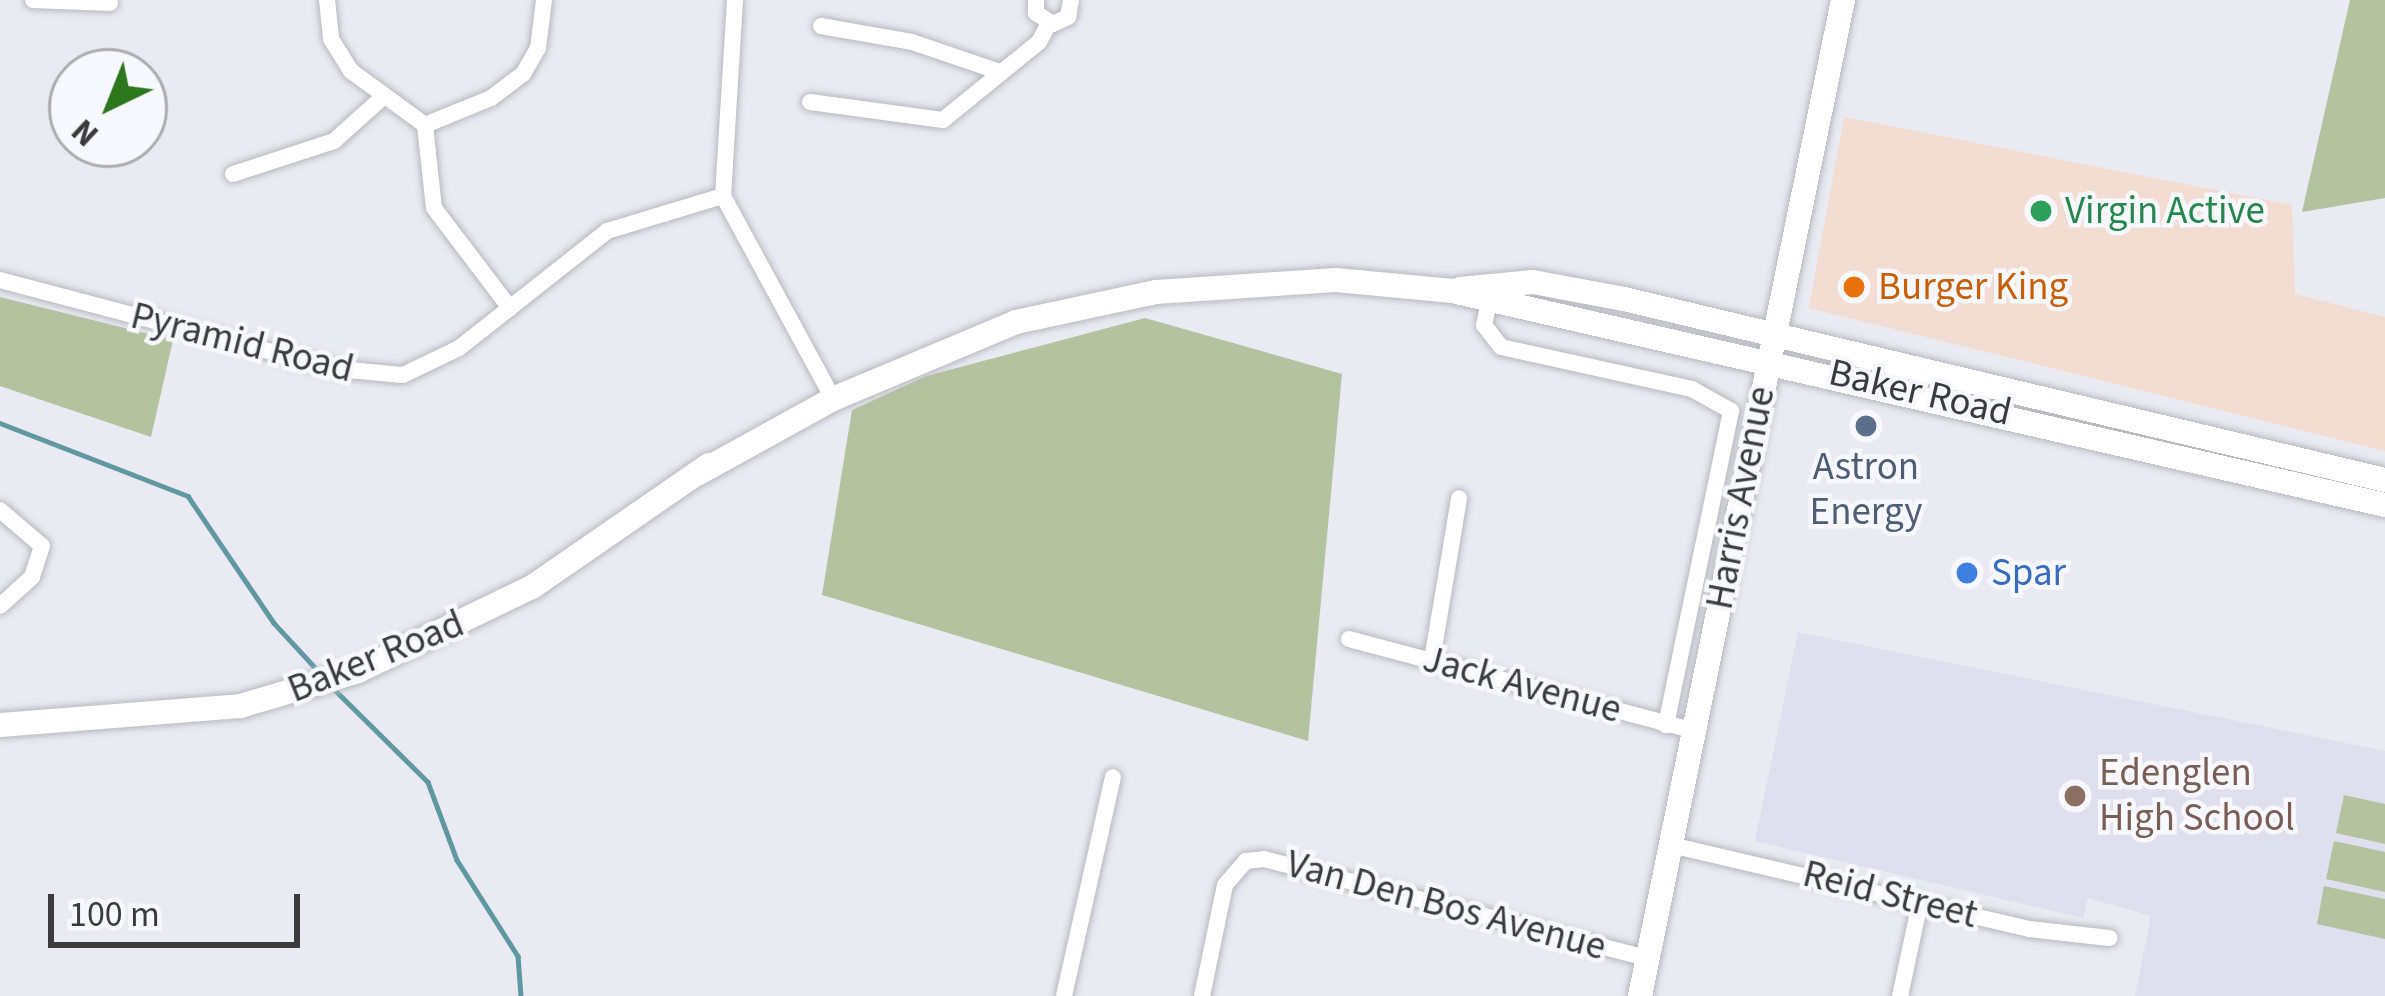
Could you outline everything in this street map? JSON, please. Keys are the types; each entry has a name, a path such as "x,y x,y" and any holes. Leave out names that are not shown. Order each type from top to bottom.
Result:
{"main road":[{"name":"Harris Avenue","path":"1640,996 1843,0"},
{"name":"Baker Road","path":"4,723 190,714 302,691 358,671 532,587 699,473 829,392 934,339 1225,284 1336,280 1452,291 1489,302 1770,346 2385,480"},
{"name":"Baker Road","path":"1452,291 1533,282 2385,505"}],"street":[{"path":"33,0 110,3"},
{"path":"327,0 338,55 382,98 425,125"},
{"path":"425,125 491,98 523,74 538,48 544,0"},
{"path":"735,0 723,196 829,392"},
{"path":"1036,0 1036,13 1049,23"},
{"path":"810,102 932,122 1039,42 1049,23 1068,17 1071,0"},
{"path":"821,26 912,42 1000,72"},
{"path":"233,174 334,141 382,98"},
{"path":"425,125 434,208 511,308"},
{"name":"Pyramid Road","path":"0,280 367,375 430,367 625,221 723,196"},
{"path":"1489,302 1484,326 1501,347 1692,389 1732,411 1666,725"},
{"path":"1432,660 1459,498"},
{"path":"0,510 42,546 32,577 0,606"},
{"name":"Jack Avenue","path":"1349,639 1694,731"},
{"path":"1064,996 1113,777"},
{"name":"Reid Street","path":"1671,845 2029,929 2109,938"},
{"name":"Van Den Bos Avenue","path":"1202,996 1225,885 1246,862 1264,859 1648,958"},
{"path":"1900,996 1920,903"}],"shaded area":[{"path":"1844,117 2292,205 2295,294 2385,317 2385,451 1809,308"},
{"name":"Edenglen High School","path":"1798,632 2385,751 2385,996 2135,996 2151,916 2088,898 2083,918 1755,841"}],"green space":[{"path":"2350,0 2385,0 2385,198 2302,212"},
{"path":"0,297 173,340 151,437 0,386"},
{"path":"1145,318 1342,374 1308,741 822,595 852,410 926,376"},
{"path":"2344,795 2385,804 2385,844 2336,833"},
{"path":"2334,841 2385,852 2385,892 2326,879"},
{"path":"2324,886 2385,899 2385,939 2317,924"}],"waterway":[{"path":"0,423 188,496 274,623 321,674"},
{"path":"332,687 428,782 457,860 518,956 521,996"}],"place":[{"name":"Virgin Active","path":"2041,211"},
{"name":"Burger King","path":"1854,287"},
{"name":"Astron Energy","path":"1866,426"},
{"name":"Spar","path":"1967,573"},
{"name":"Edenglen High School","path":"2075,796"}]}
